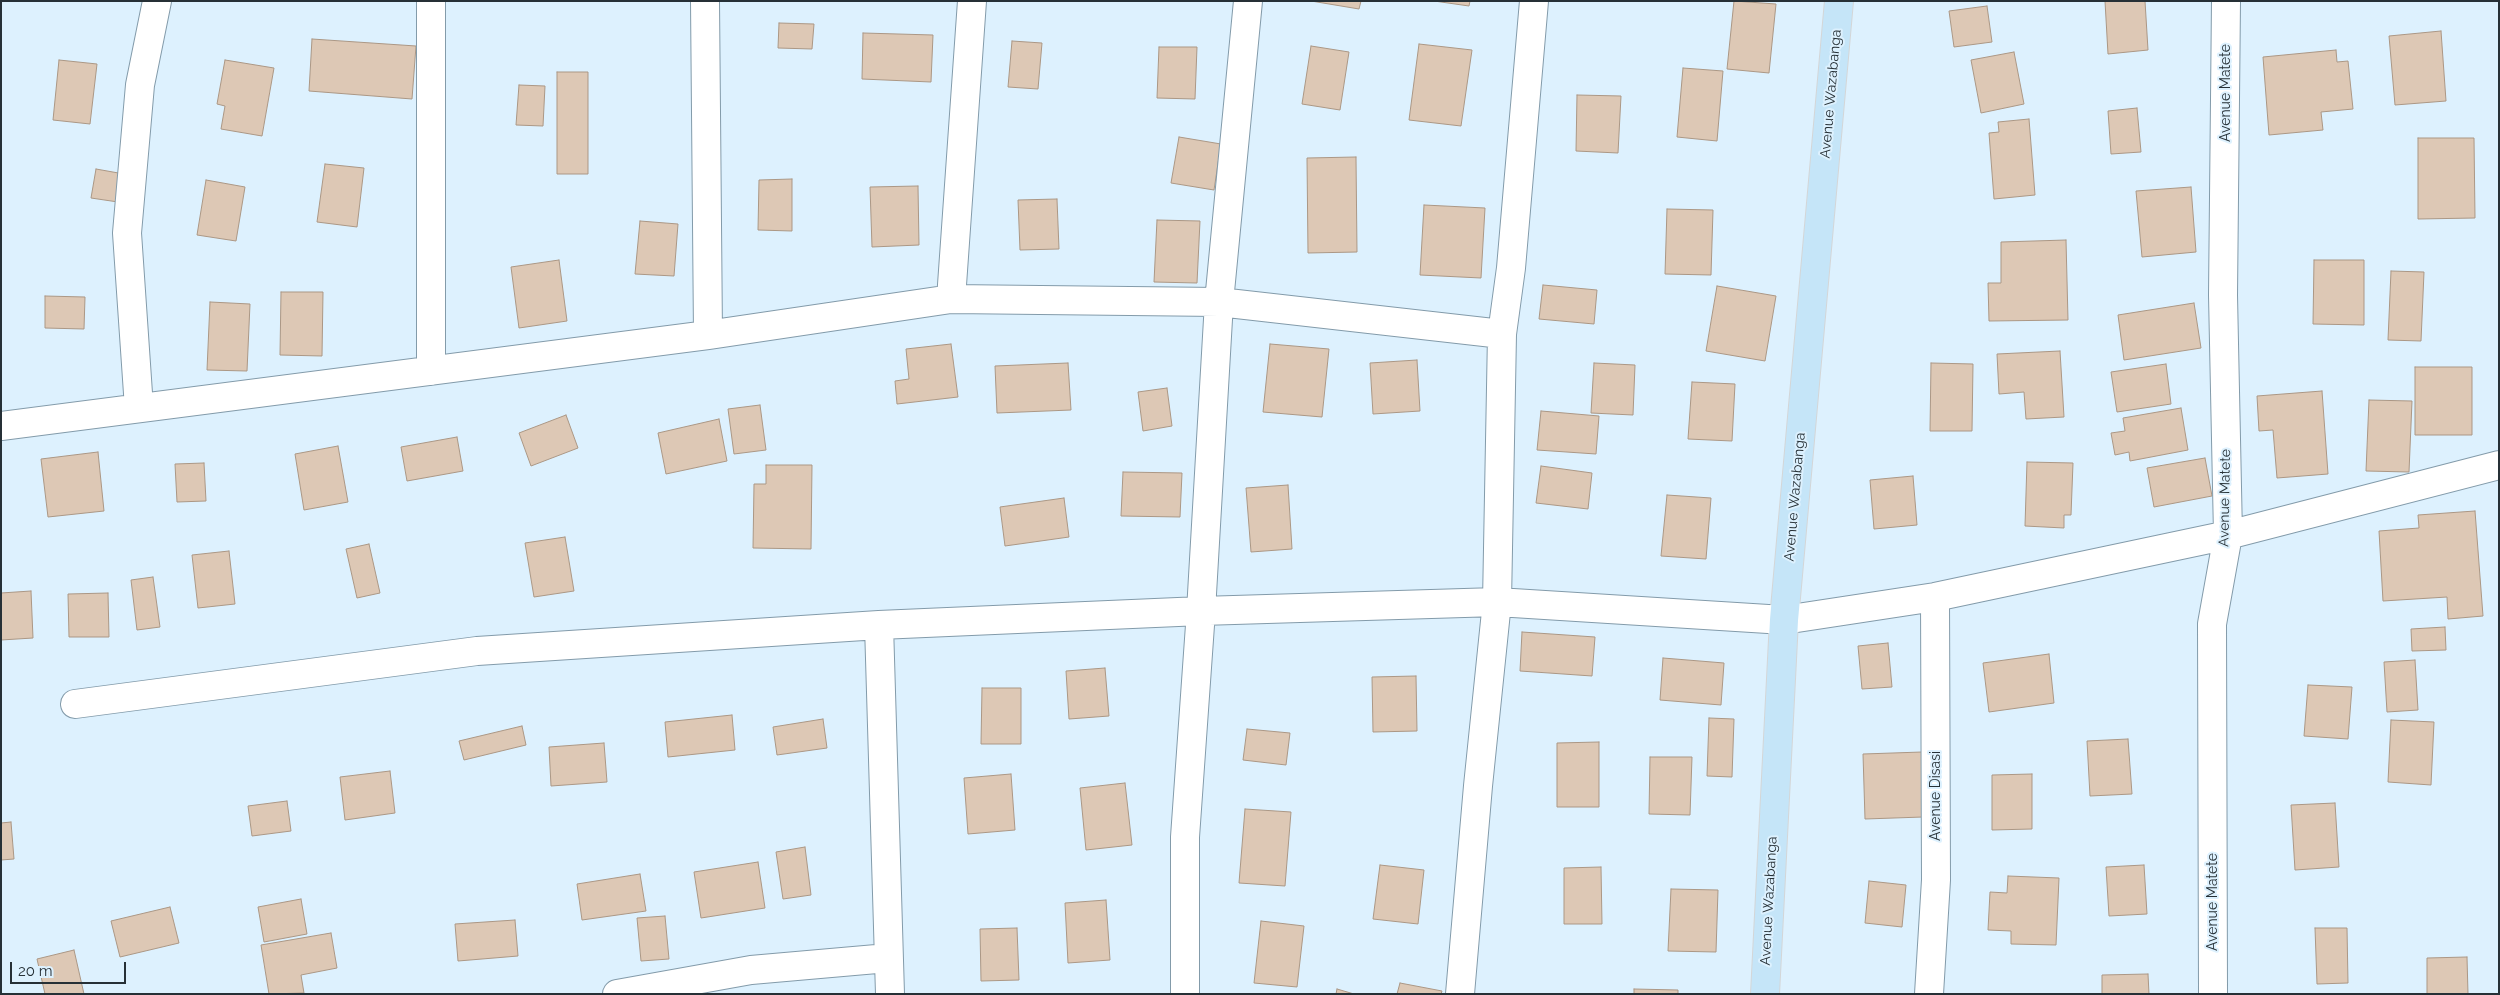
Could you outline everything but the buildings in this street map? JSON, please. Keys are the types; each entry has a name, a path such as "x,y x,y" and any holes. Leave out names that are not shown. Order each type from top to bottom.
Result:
{"main road":[{"name":"Avenue Wazabanga","path":"1764,994 1784,620 1839,1"}],"street":[{"path":"138,408 128,233 140,85 157,1"},
{"path":"431,1 432,371"},
{"path":"705,1 708,335"},
{"path":"951,299 972,1"},
{"path":"1185,994 1185,837 1202,611 1219,302 1248,1"},
{"path":"1460,994 1478,786 1497,602 1502,334 1511,268 1534,1"},
{"name":"Avenue Matete","path":"2213,994 2212,624 2228,535 2223,295 2226,1"},
{"path":"1,426 708,335 951,299 1219,302 1502,334"},
{"path":"75,704 477,651 879,624 1202,611 1497,602 1784,620 1935,598 2228,535 2499,465"},
{"name":"Avenue Disasi","path":"1929,994 1936,880 1935,598"},
{"path":"879,624 890,994"},
{"path":"617,994 751,970 888,958"}]}
